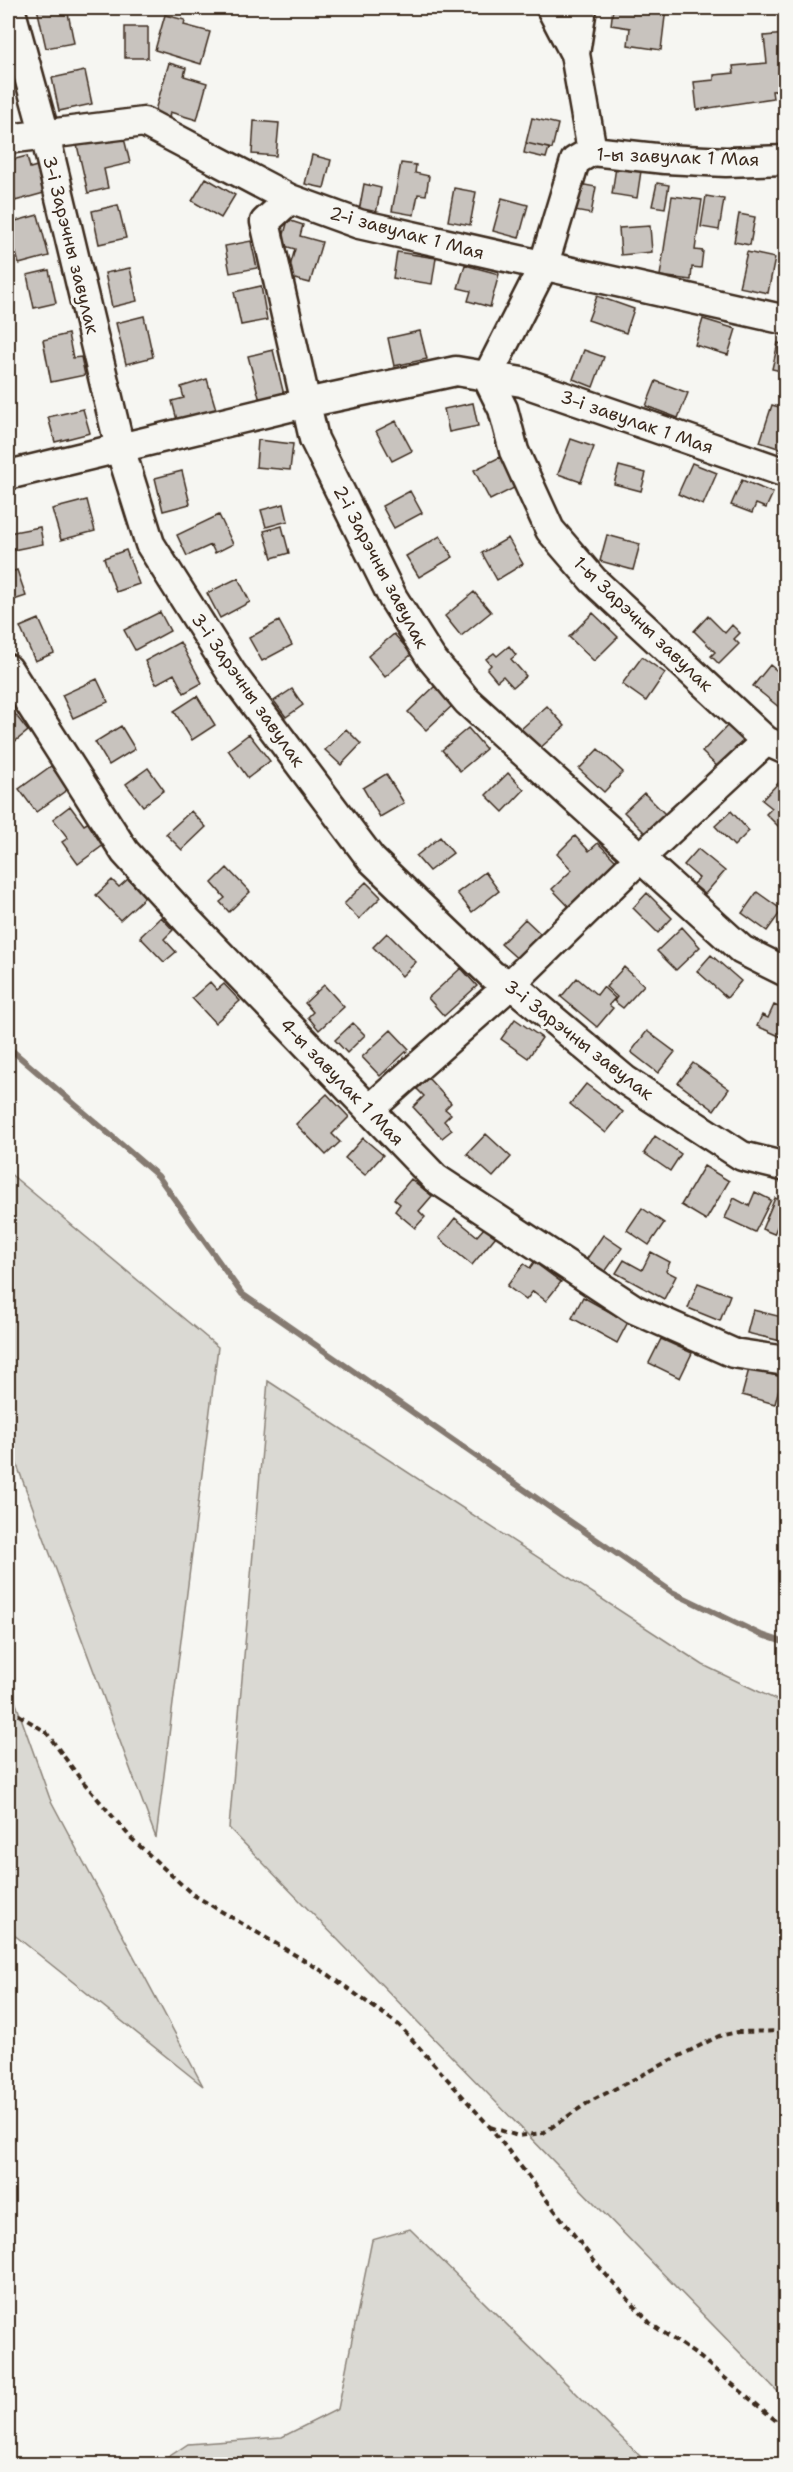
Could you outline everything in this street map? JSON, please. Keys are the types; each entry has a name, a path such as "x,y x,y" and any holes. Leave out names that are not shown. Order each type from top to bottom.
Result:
{"street":[{"name":"3-і Зарэчны завулак","path":"10,8 45,135 120,448 150,544 232,674 371,859 493,976 512,984 625,1080 742,1156 786,1167"},
{"path":"551,8 575,54"},
{"path":"582,8 575,54 592,151"},
{"name":"2-і завулак 1 Мая","path":"8,139 144,122 290,199 359,225 786,320"},
{"name":"1-ы завулак 1 Мая","path":"487,377 543,267 575,161 592,151 665,159 726,162 786,160"},
{"name":"2-і Зарэчны завулак","path":"290,199 265,222 314,439 393,598 431,658 467,701 742,950 786,972"},
{"name":"3-і завулак 1 Мая","path":"8,475 306,403 456,371 522,382 786,472"},
{"name":"1-ы Зарэчны завулак","path":"487,377 503,409 514,451 550,530 593,580 776,746"},
{"name":"4-ы завулак 1 Мая","path":"8,669 125,852 188,921 435,1178 634,1309 733,1353 786,1361"},
{"path":"369,1110 512,984 640,858 776,746"}],"path":[{"path":"8,1715 19,1715 46,1731 79,1777 131,1838 192,1894 329,1975 399,2025 490,2127 599,2267 651,2324 701,2358 786,2429"},
{"path":"490,2127 518,2136 543,2133 589,2102 719,2036 738,2032 786,2031"}],"shaded area":[{"path":"8,1172 218,1347 156,1838 8,1441"},
{"path":"268,1381 703,1665 785,1704 785,2399 229,1828"},
{"path":"8,1681 50,1799 203,2086 8,1930"},
{"path":"410,2229 648,2464 158,2464 188,2444 282,2437 338,2409 372,2240"}],"building":[{"path":"37,8 67,8 74,43 46,48"},
{"path":"613,8 666,8 661,50 628,45 630,28 611,25"},
{"path":"165,15 185,20 184,25 210,32 201,64 155,50"},
{"path":"125,27 148,27 148,58 125,58"},
{"path":"786,34 786,90 772,91 773,98 697,110 694,82 714,80 714,75 734,73 733,66 767,63 764,36"},
{"path":"169,63 186,68 184,76 207,83 197,120 170,112 169,118 154,114"},
{"path":"85,71 92,104 59,111 52,78"},
{"path":"532,118 558,124 552,149 526,143"},
{"path":"254,121 279,123 276,156 252,154"},
{"path":"123,134 130,163 104,169 108,188 88,193 77,145"},
{"path":"526,143 549,148 546,158 524,153"},
{"path":"312,155 331,160 324,188 305,184"},
{"path":"27,156 30,168 37,166 44,193 15,201 8,161"},
{"path":"617,160 642,164 637,198 612,194"},
{"path":"401,163 416,165 415,173 429,176 426,195 418,194 414,215 392,211"},
{"path":"206,178 235,195 221,218 192,201"},
{"path":"574,183 596,187 591,214 569,210"},
{"path":"657,183 669,185 665,208 652,206"},
{"path":"364,184 381,188 376,214 359,211"},
{"path":"454,188 476,192 470,225 448,221"},
{"path":"672,196 702,200 695,250 703,251 701,268 692,267 691,280 660,276"},
{"path":"706,196 724,199 719,230 701,227"},
{"path":"502,198 528,205 519,238 493,231"},
{"path":"118,205 126,238 99,244 92,211"},
{"path":"739,214 755,217 750,245 734,242"},
{"path":"38,215 49,256 19,264 8,223"},
{"path":"288,220 303,225 300,236 322,242 310,283 287,277 295,249 281,245"},
{"path":"650,226 652,252 621,255 619,228"},
{"path":"251,241 257,268 230,273 225,246"},
{"path":"397,252 436,258 432,284 393,278"},
{"path":"747,252 775,258 768,293 739,287"},
{"path":"465,265 499,274 490,307 468,301 471,291 458,288"},
{"path":"130,268 137,301 112,307 105,273"},
{"path":"49,270 56,303 34,308 27,275"},
{"path":"261,286 267,320 241,325 234,292"},
{"path":"597,296 634,309 626,333 588,320"},
{"path":"144,316 153,357 126,364 116,323"},
{"path":"703,319 736,329 728,355 695,345"},
{"path":"420,331 427,359 394,366 388,338"},
{"path":"68,334 73,358 81,357 85,375 51,382 43,340"},
{"path":"778,343 786,345 786,372 772,369"},
{"path":"273,350 284,395 260,401 248,356"},
{"path":"584,350 604,357 593,387 573,379"},
{"path":"207,379 218,416 196,422 194,415 177,420 172,401 184,398 181,387"},
{"path":"656,381 688,393 678,418 646,406"},
{"path":"473,403 478,426 449,432 444,409"},
{"path":"772,405 786,409 786,435 781,449 760,442"},
{"path":"83,409 90,433 55,442 48,417"},
{"path":"396,421 412,451 392,461 376,431"},
{"path":"571,439 594,447 581,482 558,474"},
{"path":"258,440 293,444 290,470 256,467"},
{"path":"500,457 516,487 490,500 474,470"},
{"path":"692,463 717,473 703,505 678,494"},
{"path":"619,466 646,473 641,491 614,484"},
{"path":"182,471 190,504 163,511 155,478"},
{"path":"742,480 773,493 766,508 756,504 752,513 731,505"},
{"path":"410,491 422,513 394,528 382,506"},
{"path":"87,500 95,531 61,540 52,509"},
{"path":"284,504 288,521 266,527 261,510"},
{"path":"219,515 233,544 215,553 211,545 187,556 177,535"},
{"path":"282,526 289,553 272,558 264,531"},
{"path":"40,527 43,544 8,551 8,533"},
{"path":"607,535 640,544 633,570 600,561"},
{"path":"440,536 453,557 419,577 406,556"},
{"path":"508,538 523,564 497,580 482,553"},
{"path":"126,550 139,584 116,592 104,558"},
{"path":"17,570 26,596 8,602 8,573"},
{"path":"238,578 250,602 220,618 207,593"},
{"path":"474,592 491,612 461,636 445,616"},
{"path":"160,612 170,631 135,650 124,630"},
{"path":"593,613 618,637 594,661 569,637"},
{"path":"708,616 725,633 732,625 740,633 734,639 739,644 719,664 711,656 715,652 694,631"},
{"path":"39,619 54,653 35,661 20,627"},
{"path":"279,621 292,645 262,661 249,638"},
{"path":"394,634 412,654 385,677 368,656"},
{"path":"180,642 202,683 184,693 174,674 156,684 145,661"},
{"path":"509,646 516,655 511,659 526,676 513,687 503,676 497,681 487,669 491,665 486,659 494,653 497,656"},
{"path":"642,657 665,673 646,701 622,684"},
{"path":"770,665 786,678 786,700 780,708 753,686"},
{"path":"97,679 108,702 73,718 62,695"},
{"path":"435,686 453,705 426,730 408,712"},
{"path":"292,689 303,705 286,717 274,701"},
{"path":"197,696 215,725 192,740 174,711"},
{"path":"8,705 28,731 8,747"},
{"path":"547,706 565,726 539,749 521,729"},
{"path":"731,722 749,739 720,769 702,752"},
{"path":"121,726 135,749 109,765 95,742"},
{"path":"468,728 486,749 460,771 442,750"},
{"path":"346,729 361,744 341,765 325,750"},
{"path":"249,734 270,761 248,778 228,750"},
{"path":"598,749 623,772 604,792 579,769"},
{"path":"51,766 68,789 36,812 19,789"},
{"path":"148,768 164,790 143,806 126,784"},
{"path":"508,773 524,790 503,812 486,795"},
{"path":"386,774 404,803 380,817 363,788"},
{"path":"786,775 786,823 780,828 766,814 772,808 762,800"},
{"path":"644,793 668,817 648,836 624,812"},
{"path":"70,806 84,825 89,822 105,844 78,864 62,842 68,838 53,819"},
{"path":"191,811 206,827 182,850 166,834"},
{"path":"731,811 749,831 734,846 715,826"},
{"path":"575,836 589,851 598,843 622,867 575,913 552,889 572,870 557,854"},
{"path":"440,837 453,853 429,871 416,856"},
{"path":"698,849 725,871 705,894 693,884 699,878 684,865"},
{"path":"227,868 250,892 229,912 220,902 225,898 212,883"},
{"path":"485,872 499,891 472,912 457,893"},
{"path":"128,879 145,897 120,920 96,895 112,880 119,887"},
{"path":"366,882 381,897 359,919 344,904"},
{"path":"757,892 782,910 767,931 742,913"},
{"path":"647,893 672,918 658,933 633,908"},
{"path":"161,917 173,930 164,939 176,952 164,962 140,937"},
{"path":"525,919 544,937 521,962 501,944"},
{"path":"682,927 700,947 676,970 657,951"},
{"path":"387,933 416,962 402,976 373,947"},
{"path":"711,955 741,981 727,998 697,971"},
{"path":"624,967 644,985 623,1008 614,1001 617,997 606,987"},
{"path":"461,968 477,986 444,1016 428,998"},
{"path":"577,978 597,995 603,987 615,998 609,1005 613,1008 597,1027 561,997"},
{"path":"210,982 217,990 224,984 240,1001 215,1023 192,998"},
{"path":"324,985 344,1007 319,1030 308,1017 313,1012 305,1003"},
{"path":"774,1005 786,1010 786,1039 757,1026 762,1015 768,1018"},
{"path":"515,1019 542,1038 528,1058 501,1039"},
{"path":"353,1023 365,1035 347,1053 335,1040"},
{"path":"391,1030 409,1049 380,1076 362,1057"},
{"path":"647,1031 675,1052 658,1073 631,1052"},
{"path":"693,1063 729,1089 714,1110 678,1083"},
{"path":"428,1078 451,1103 445,1109 451,1114 444,1121 452,1130 442,1138 413,1107 424,1096 417,1089"},
{"path":"586,1084 623,1112 606,1133 570,1104"},
{"path":"327,1094 349,1117 332,1134 340,1142 326,1155 296,1124"},
{"path":"486,1134 511,1157 493,1177 467,1154"},
{"path":"655,1136 681,1154 670,1171 644,1153"},
{"path":"363,1138 383,1155 365,1175 345,1158"},
{"path":"704,1166 729,1181 706,1220 681,1205"},
{"path":"411,1179 432,1196 419,1211 425,1217 415,1228 395,1211 400,1204 394,1199"},
{"path":"755,1192 771,1200 755,1232 725,1218 734,1198 749,1206"},
{"path":"775,1198 786,1203 786,1206 774,1234 762,1229"},
{"path":"642,1208 664,1223 649,1245 627,1230"},
{"path":"455,1218 477,1236 485,1227 496,1236 472,1265 439,1238"},
{"path":"603,1235 622,1248 602,1276 584,1263"},
{"path":"651,1252 670,1262 666,1271 676,1276 664,1299 616,1273 624,1260 642,1270"},
{"path":"534,1262 561,1282 546,1301 533,1291 526,1300 507,1286 524,1264 530,1268"},
{"path":"698,1283 730,1295 720,1321 688,1308"},
{"path":"583,1297 628,1322 617,1343 572,1318"},
{"path":"753,1310 786,1318 781,1341 747,1333"},
{"path":"661,1339 692,1353 680,1378 649,1363"},
{"path":"749,1369 782,1377 775,1404 742,1395"}],"waterway":[{"path":"8,1047 158,1176 242,1294 672,1592 759,1634 786,1643"}]}
